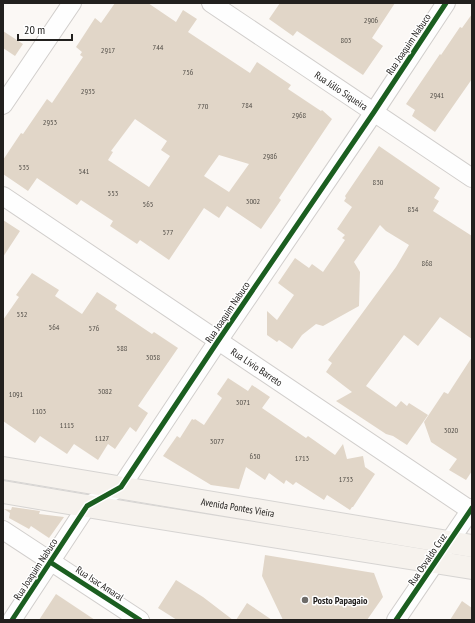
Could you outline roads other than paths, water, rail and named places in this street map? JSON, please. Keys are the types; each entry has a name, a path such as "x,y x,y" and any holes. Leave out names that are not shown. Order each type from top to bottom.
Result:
{"main road":[{"name":"Avenida Pontes Vieira","path":"3,468 472,546"},
{"path":"3,492 472,568"}],"street":[{"path":"3,105 72,3"},
{"name":"Rua Júlio Siqueira","path":"211,3 472,178"},
{"name":"Rua Joaquim Nabuco","path":"12,620 87,506 121,487 446,3"},
{"name":"Rua Lívio Barreto","path":"3,196 471,509"},
{"name":"Rua Osvaldo Cruz","path":"396,620 471,509"},
{"name":"Rua Isac Amaral","path":"3,530 140,620"}],"place":[{"name":"Posto Papagaio","path":"305,600"}]}
